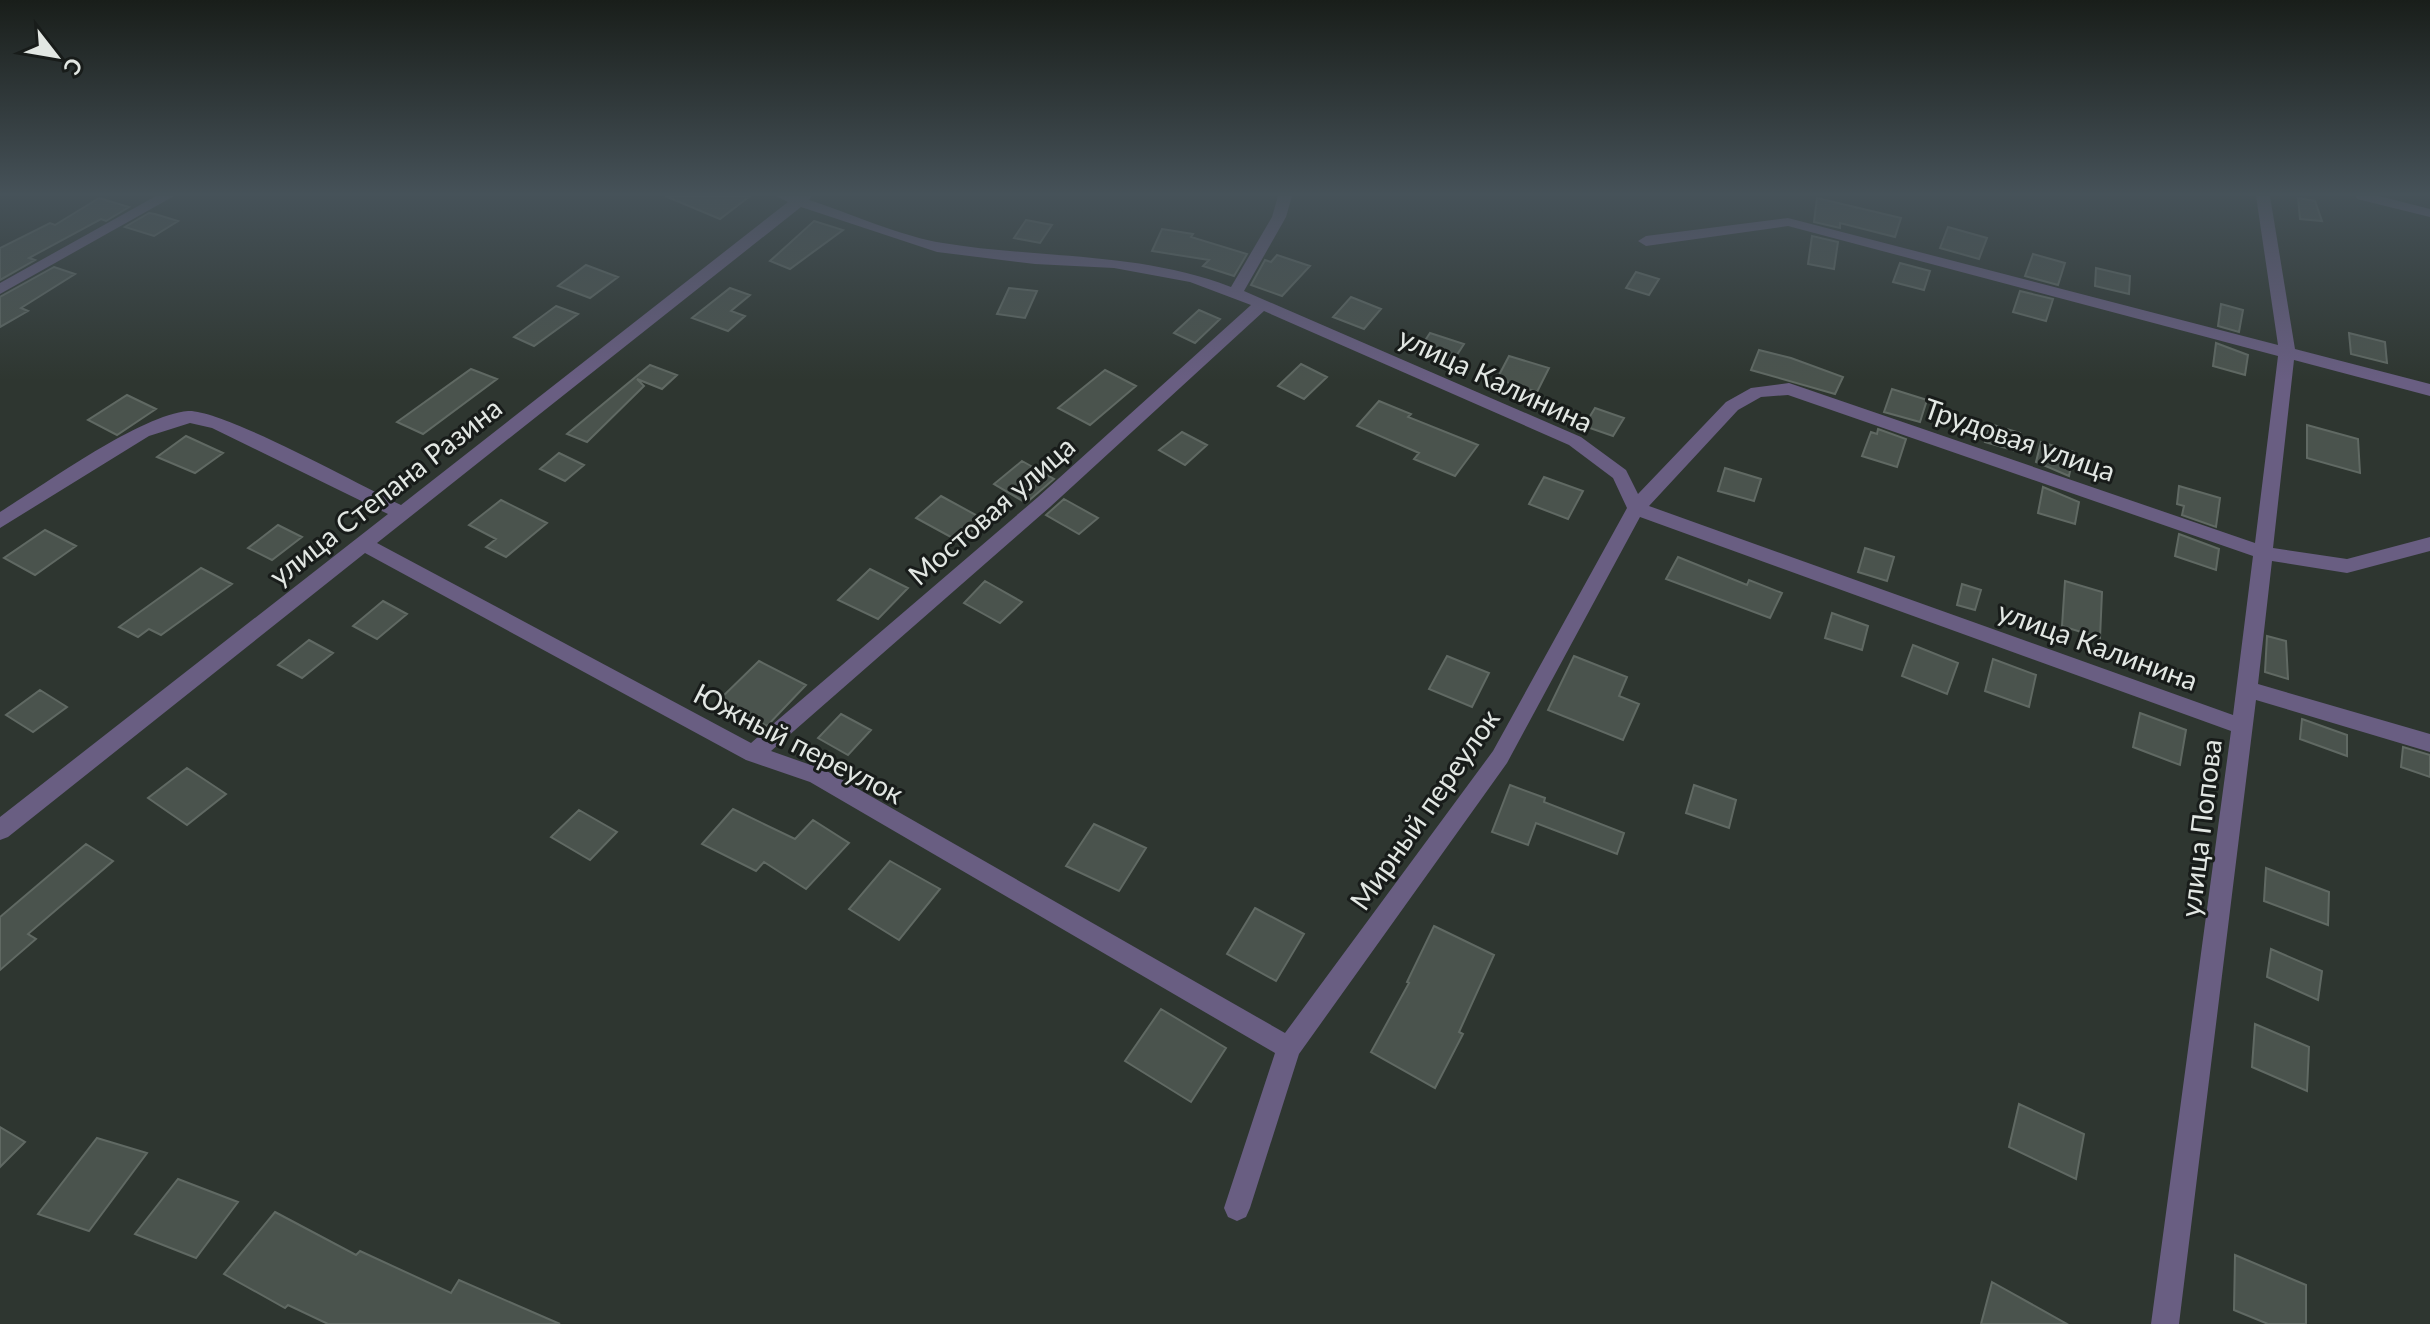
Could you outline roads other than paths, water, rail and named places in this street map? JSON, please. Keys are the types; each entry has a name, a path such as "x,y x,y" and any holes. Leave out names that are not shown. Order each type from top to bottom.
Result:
{"street":[{"path":"0,289 56,258"},
{"name":"улица Степана Разина","path":"0,830 721,258"},
{"name":"улица Калинина","path":"1025,258 1114,263 1194,278 1235,293 1575,441 1620,474 1636,508 2241,726"},
{"path":"1235,293 1255,258"},
{"path":"1925,258 2430,390"},
{"name":"улица Попова","path":"2165,1324 2287,352 2273,258"},
{"name":"Мостовая улица","path":"753,754 1044,502 1262,304"},
{"name":"Трудовая улица","path":"1757,392 1789,389 2264,553 2347,566 2430,544"},
{"name":"Мирный переулок","path":"1237,1208 1289,1048 1500,757 1636,508 1732,406 1757,392"},
{"path":"0,521 143,432 189,417 217,423 402,513"},
{"name":"Южный переулок","path":"363,544 753,754 817,776 1289,1048"},
{"path":"2247,689 2430,743"}]}
